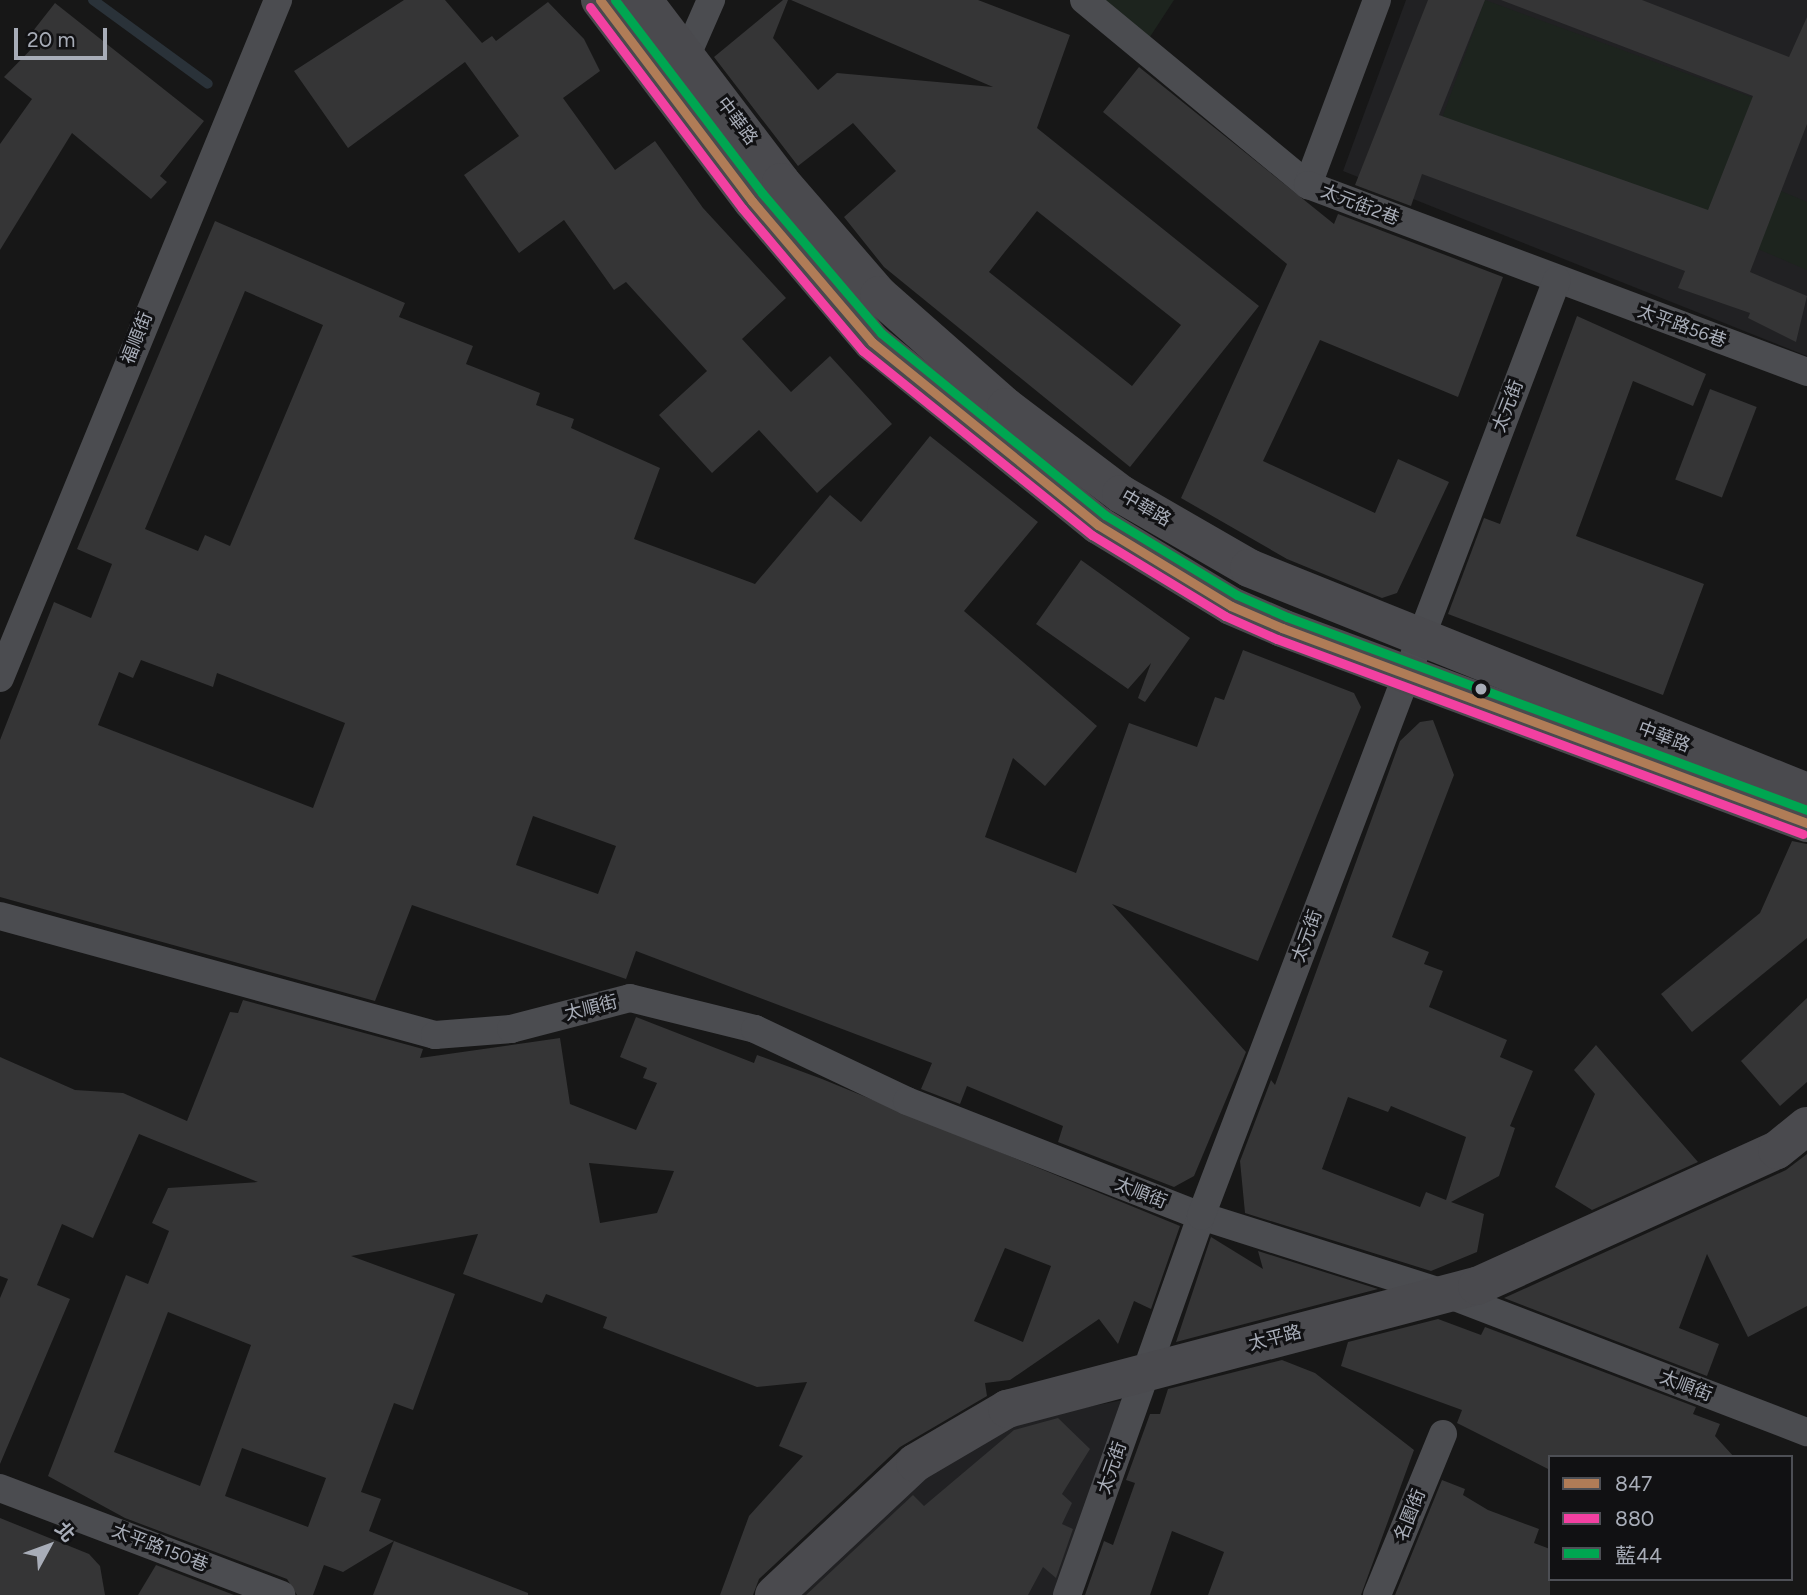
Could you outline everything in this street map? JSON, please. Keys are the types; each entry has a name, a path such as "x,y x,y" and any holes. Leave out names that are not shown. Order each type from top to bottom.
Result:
{"street":[{"name":"福順街","path":"0,678 278,0"},
{"name":"中華路","path":"600,0 678,75"},
{"name":"中華路","path":"643,0 678,75 752,201 872,342 1098,525 1231,606 1410,657 1807,792"},
{"path":"678,75 711,0"},
{"path":"1084,0 1308,185"},
{"name":"太元街2巷","path":"1377,0 1308,185 1557,281"},
{"name":"太元街","path":"1067,1595 1200,1216 1410,657 1557,281"},
{"name":"太平路56巷","path":"1557,281 1807,372"},
{"name":"中華路","path":"1410,657 1807,823"},
{"name":"太順街","path":"0,916 435,1035 511,1029 630,998 755,1029 907,1101 1200,1216 1447,1294 1807,1432"},
{"name":"太平路","path":"774,1595 915,1463 1007,1409 1447,1294 1777,1150 1807,1126"},
{"name":"名園街","path":"1377,1595 1443,1434"},
{"name":"太平路150巷","path":"0,1488 281,1595"}],"shaded area":[{"path":"1097,0 1174,0 1146,43"},
{"path":"1406,0 1807,0 1807,356 1343,171"},
{"path":"1485,0 1753,97 1710,214 1443,117"},
{"path":"1781,191 1807,202 1807,270 1758,249"},
{"path":"1128,1399 1053,1595 794,1595 919,1472 1012,1422"}],"building":[{"path":"404,0 445,0 482,43 492,36 496,41 548,2 584,39 600,71 563,98 615,170 655,141 703,208 786,298 742,339 791,392 830,356 892,424 817,493 759,430 712,473 659,415 707,371 626,282 614,290 564,220 519,253 464,175 519,136 465,62 348,148 294,71"},
{"path":"783,0 788,0 773,38 818,90 837,73 993,87 791,0 978,0 1070,35 1037,128 1259,306 1130,467 884,267 844,217 896,171 853,123 798,166 714,57","holes":["1037,211 1181,325 1132,386 989,272"]},
{"path":"1428,0 1485,0 1439,115 1708,210 1753,96 1501,0 1642,0 1789,57 1807,17 1807,124 1750,272 1807,296 1796,342 1748,318 1750,313 1678,288 1685,271 1422,174 1411,206 1355,185"},
{"path":"55,3 204,121 160,176 167,182 151,199 72,133 0,250 0,144 32,99 4,77 42,38 33,31"},
{"path":"1139,67 1334,224 1338,214 1503,277 1458,397 1320,340 1263,461 1375,513 1398,459 1449,482 1397,593 1382,598 1287,559 1181,498 1287,264 1103,112"},
{"path":"215,221 405,303 399,317 473,346 466,364 540,393 536,405 574,419 571,428 660,468 634,539 755,584 830,495 861,522 930,436 1038,522 964,611 1097,726 1045,786 1013,758 985,837 1076,873 1129,723 1197,747 1215,697 1224,700 1243,650 1354,693 1361,707 1258,961 1112,904 1246,1052 1194,1176 1174,1187 1058,1142 1063,1126 967,1086 960,1104 921,1089 932,1063 636,951 626,979 412,905 375,1001 0,897 0,740 54,602 91,618 112,564 77,549","holes":["245,291 323,325 230,546 205,535 198,551 145,529","141,660 213,687 217,673 345,723 313,808 98,725 119,672 133,678","533,816 616,846 598,894 516,865"]},
{"path":"1577,316 1706,374 1693,406 1633,381 1576,536 1704,584 1663,695 1448,614 1484,518 1500,524"},
{"path":"1710,389 1757,407 1722,497 1675,480"},
{"path":"1081,560 1190,638 1145,702 1138,698 1151,663 1128,689 1036,624"},
{"path":"1433,720 1454,775 1392,937 1429,952 1424,964 1443,971 1429,1007 1507,1040 1500,1057 1533,1071 1510,1126 1515,1128 1499,1176 1451,1202 1484,1214 1477,1252 1431,1271 1245,1213 1240,1161 1271,1080 1275,1085 1400,741 1420,722","holes":["1348,1097 1388,1112 1391,1106 1466,1137 1446,1200 1426,1192 1420,1207 1322,1169"]},
{"path":"1792,841 1807,844 1807,938 1692,1032 1661,994 1760,913"},
{"path":"1807,998 1807,1082 1780,1106 1741,1061"},
{"path":"243,1000 423,1049 420,1058 560,1038 570,1104 636,1130 657,1083 643,1078 647,1068 620,1057 636,1017 754,1063 757,1055 822,1079 1180,1226 1151,1309 1134,1301 1118,1344 1099,1319 1010,1380 985,1383 987,1396 900,1447 759,1579 753,1595 720,1595 749,1516 803,1456 779,1446 807,1382 757,1387 603,1328 607,1317 546,1294 542,1303 463,1274 478,1234 351,1256 455,1294 413,1410 394,1403 361,1492 381,1499 369,1531 394,1541 343,1572 324,1565 313,1595 297,1595 287,1579 125,1518 48,1476 126,1275 148,1284 169,1231 152,1223 168,1188 258,1182 139,1134 93,1238 62,1224 37,1285 70,1299 0,1464 0,1298 8,1279 0,1276 0,1057 75,1090 123,1093 187,1121 230,1012 238,1013","holes":["589,1163 674,1171 657,1213 600,1223","1005,1248 1051,1266 1023,1342 974,1321","168,1312 251,1345 200,1486 114,1452","242,1448 326,1478 308,1527 225,1496"]},
{"path":"1596,1045 1698,1162 1592,1210 1555,1187 1595,1094 1574,1070"},
{"path":"1807,1154 1807,1306 1748,1337 1707,1254 1679,1328 1719,1344 1707,1376 1504,1298 1786,1170"},
{"path":"1211,1237 1263,1269 1258,1251 1378,1289 1176,1342"},
{"path":"1438,1319 1481,1335 1485,1327 1696,1407 1693,1414 1720,1424 1715,1436 1732,1455 1548,1455 1548,1469 1457,1423 1462,1410 1341,1366 1348,1342"},
{"path":"1282,1360 1315,1373 1414,1450 1361,1595 1208,1595 1224,1552 1172,1531 1150,1595 1085,1595 1104,1541 1113,1545 1135,1483 1126,1480 1150,1414 1160,1414 1168,1389"},
{"path":"1058,1418 1090,1449 1062,1494 1072,1503 1062,1524 1073,1529 1056,1578 1043,1567 1028,1595 806,1595 913,1495 924,1506 1014,1430"},
{"path":"1442,1480 1465,1489 1463,1495 1488,1510 1539,1529 1534,1543 1548,1548 1550,1595 1395,1595"},
{"path":"0,1518 89,1554 100,1566 105,1595 0,1595"},
{"path":"394,1541 528,1593 528,1595 373,1595"},
{"path":"156,1565 234,1595 138,1595"}],"waterway":[{"path":"93,0 208,84"}],"transit line":[{"name":"847","path":"600,0 752,201 872,342 1098,525 1231,606 1282,628 1807,823"},
{"name":"藍44","path":"615,0 762,193 881,333 1105,515 1237,595 1287,617 1807,810"},
{"name":"880","path":"590,7 742,208 863,351 1092,535 1225,616 1277,639 1803,834"}]}
